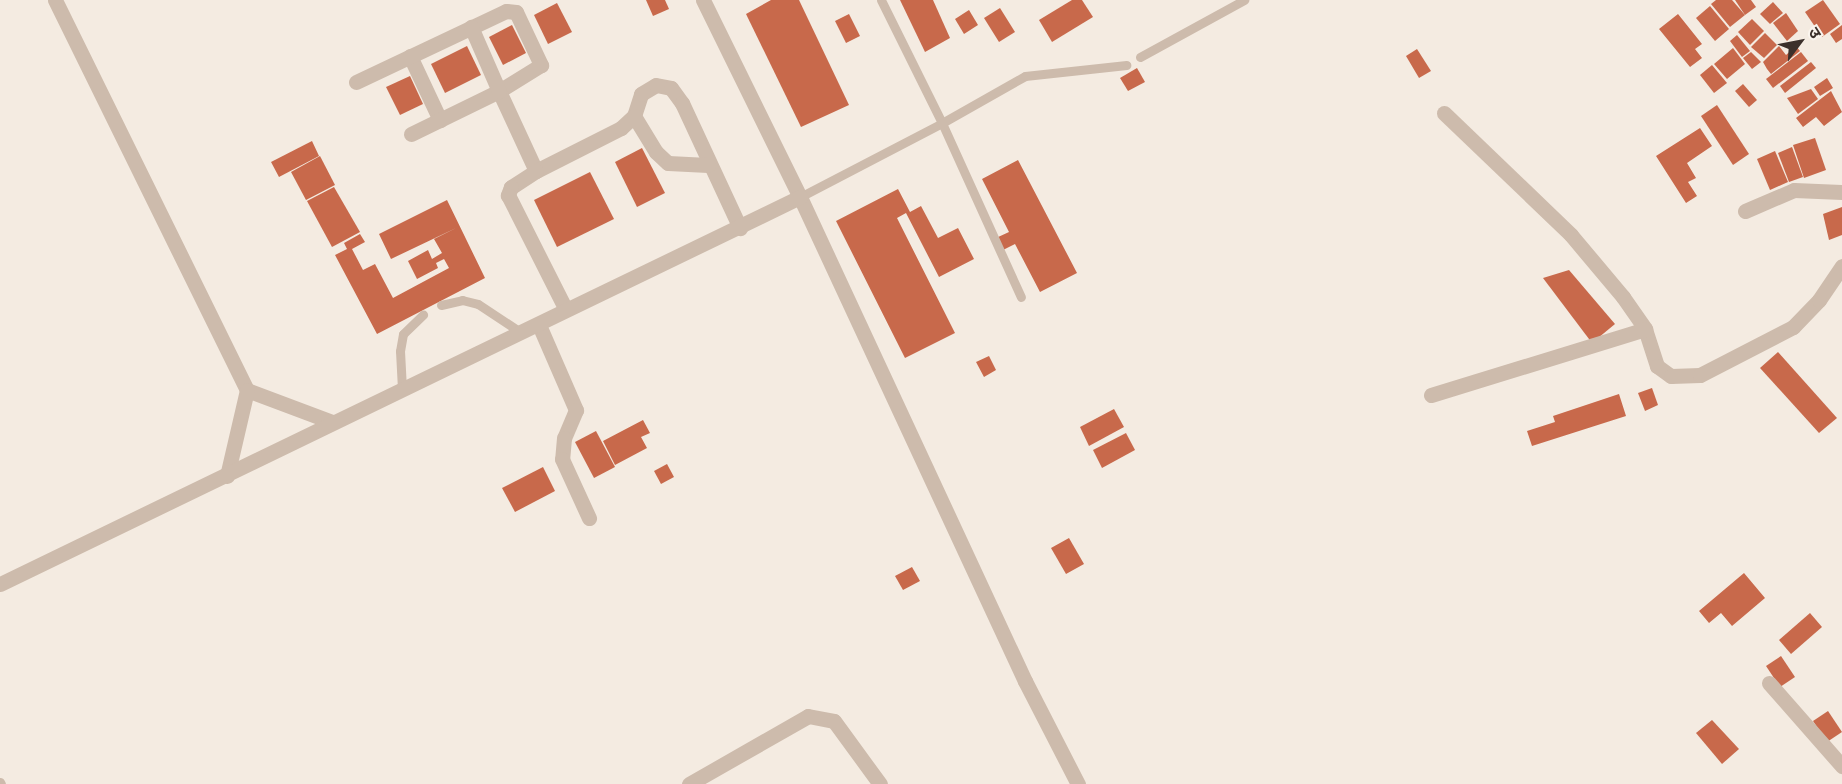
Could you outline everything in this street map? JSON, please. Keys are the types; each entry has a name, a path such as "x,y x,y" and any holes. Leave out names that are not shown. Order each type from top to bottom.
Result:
{"street":[{"path":"55,0 247,390 227,476"},
{"path":"703,0 800,197 1024,681 1078,784"},
{"path":"356,82 506,10 516,12 539,55 541,65 533,73 411,134"},
{"path":"471,27 536,171"},
{"path":"410,56 440,120"},
{"path":"565,308 508,195 511,187 536,171 598,142 634,116 641,94 656,85 671,88 682,103 708,165 740,228"},
{"path":"1444,113 1571,235 1623,297 1645,329 1657,366 1665,373 1700,375 1793,327 1819,300 1842,267"},
{"path":"634,116 656,152 668,163 708,165"},
{"path":"1744,212 1794,190 1842,192"},
{"path":"0,584 227,476 332,422 540,325 565,308 740,228 800,197"},
{"path":"540,325 576,410 564,438 562,459 590,519"},
{"path":"1431,395 1645,329"},
{"path":"247,390 332,422"},
{"path":"1769,683 1842,766"},
{"path":"688,784 808,716 834,721 880,784"}],"lane":[{"path":"881,0 942,123 1021,297"},
{"path":"1140,57 1244,0"},
{"path":"800,197 942,123 1025,76 1126,65"},
{"path":"441,306 462,300 478,304 522,333"},
{"path":"402,389 400,351 403,334 423,315"}],"building":[{"path":"646,0 665,0 669,9 653,16"},
{"path":"771,0 799,0 849,105 801,127 746,14"},
{"path":"900,0 933,0 950,38 925,52"},
{"path":"1072,0 1082,0 1093,17 1052,42 1039,20"},
{"path":"1716,0 1732,0 1745,15 1730,27 1711,4"},
{"path":"1735,0 1751,0 1756,7 1745,15"},
{"path":"1823,0 1840,24 1822,37 1805,12"},
{"path":"1773,2 1783,13 1770,24 1760,14"},
{"path":"557,3 572,32 548,44 534,15"},
{"path":"1710,6 1729,29 1715,41 1696,18"},
{"path":"1000,8 1015,32 999,42 984,18"},
{"path":"969,10 978,25 964,34 955,19"},
{"path":"1786,13 1798,31 1787,41 1773,23"},
{"path":"849,14 860,36 846,43 835,21"},
{"path":"1678,14 1702,44 1695,49 1702,58 1690,67 1659,29"},
{"path":"1752,19 1764,31 1750,45 1738,32"},
{"path":"512,25 526,53 503,65 489,37"},
{"path":"1842,25 1842,39 1836,43 1830,34"},
{"path":"1765,33 1777,45 1764,58 1751,47"},
{"path":"1737,35 1750,51 1742,57 1730,41"},
{"path":"467,46 481,75 445,93 431,64"},
{"path":"1779,46 1786,55 1796,46 1800,51 1771,74 1763,62"},
{"path":"1733,48 1745,64 1727,79 1714,64"},
{"path":"1417,49 1431,71 1419,78 1406,56"},
{"path":"1751,52 1761,62 1752,69 1743,58"},
{"path":"1801,52 1808,61 1773,88 1766,79"},
{"path":"1811,62 1816,68 1785,93 1780,86"},
{"path":"1712,65 1727,83 1714,93 1700,75"},
{"path":"1137,68 1145,82 1128,91 1120,78"},
{"path":"410,76 423,104 400,115 386,87"},
{"path":"1827,78 1833,88 1820,96 1814,87"},
{"path":"1743,84 1757,100 1749,107 1735,91"},
{"path":"1811,89 1818,99 1798,114 1787,98"},
{"path":"1831,91 1842,112 1824,126 1816,117 1803,127 1796,118"},
{"path":"1717,105 1749,154 1733,165 1701,116"},
{"path":"1700,128 1712,146 1687,163 1696,178 1688,182 1697,196 1686,203 1656,156"},
{"path":"1815,138 1826,170 1804,178 1793,145"},
{"path":"312,141 319,156 279,177 271,162"},
{"path":"1792,147 1803,177 1789,182 1778,153"},
{"path":"642,148 665,193 637,207 615,162"},
{"path":"1775,151 1788,182 1770,190 1757,159"},
{"path":"320,156 335,185 306,200 291,172"},
{"path":"1018,160 1077,273 1040,292 1015,244 1003,250 996,238 1009,232 982,179"},
{"path":"590,172 614,219 557,247 534,200"},
{"path":"334,187 360,232 332,247 307,201"},
{"path":"898,189 910,212 921,206 938,238 958,228 974,259 939,277 906,213 897,218 955,333 905,358 836,221"},
{"path":"447,200 485,278 377,334 335,255 347,249 344,243 360,234 365,242 352,249 363,270 375,264 393,298 449,268 444,259 436,263 438,268 417,279 408,261 428,250 432,259 442,253 434,239 456,228 391,259 379,234"},
{"path":"1842,207 1842,235 1829,240 1823,214"},
{"path":"1569,270 1615,324 1592,343 1543,278"},
{"path":"1778,352 1837,418 1819,433 1760,368"},
{"path":"989,356 996,370 984,377 976,362"},
{"path":"1652,388 1658,405 1645,411 1638,393"},
{"path":"1619,394 1626,416 1532,446 1527,431 1555,422 1553,416"},
{"path":"1114,409 1124,427 1089,446 1080,427"},
{"path":"643,420 650,433 641,437 647,448 615,465 603,441"},
{"path":"596,431 615,467 594,478 575,442"},
{"path":"1126,433 1135,450 1102,468 1093,450"},
{"path":"667,464 674,477 661,484 654,471"},
{"path":"543,467 555,491 515,512 502,488"},
{"path":"1069,538 1084,564 1066,574 1051,548"},
{"path":"912,567 920,581 903,590 895,576"},
{"path":"1744,573 1765,598 1732,626 1721,613 1709,623 1699,611"},
{"path":"1810,613 1822,627 1791,654 1779,640"},
{"path":"1781,656 1795,677 1780,687 1766,666"},
{"path":"1828,711 1842,732 1827,742 1813,721"},
{"path":"1712,720 1739,749 1722,764 1696,733"}]}
